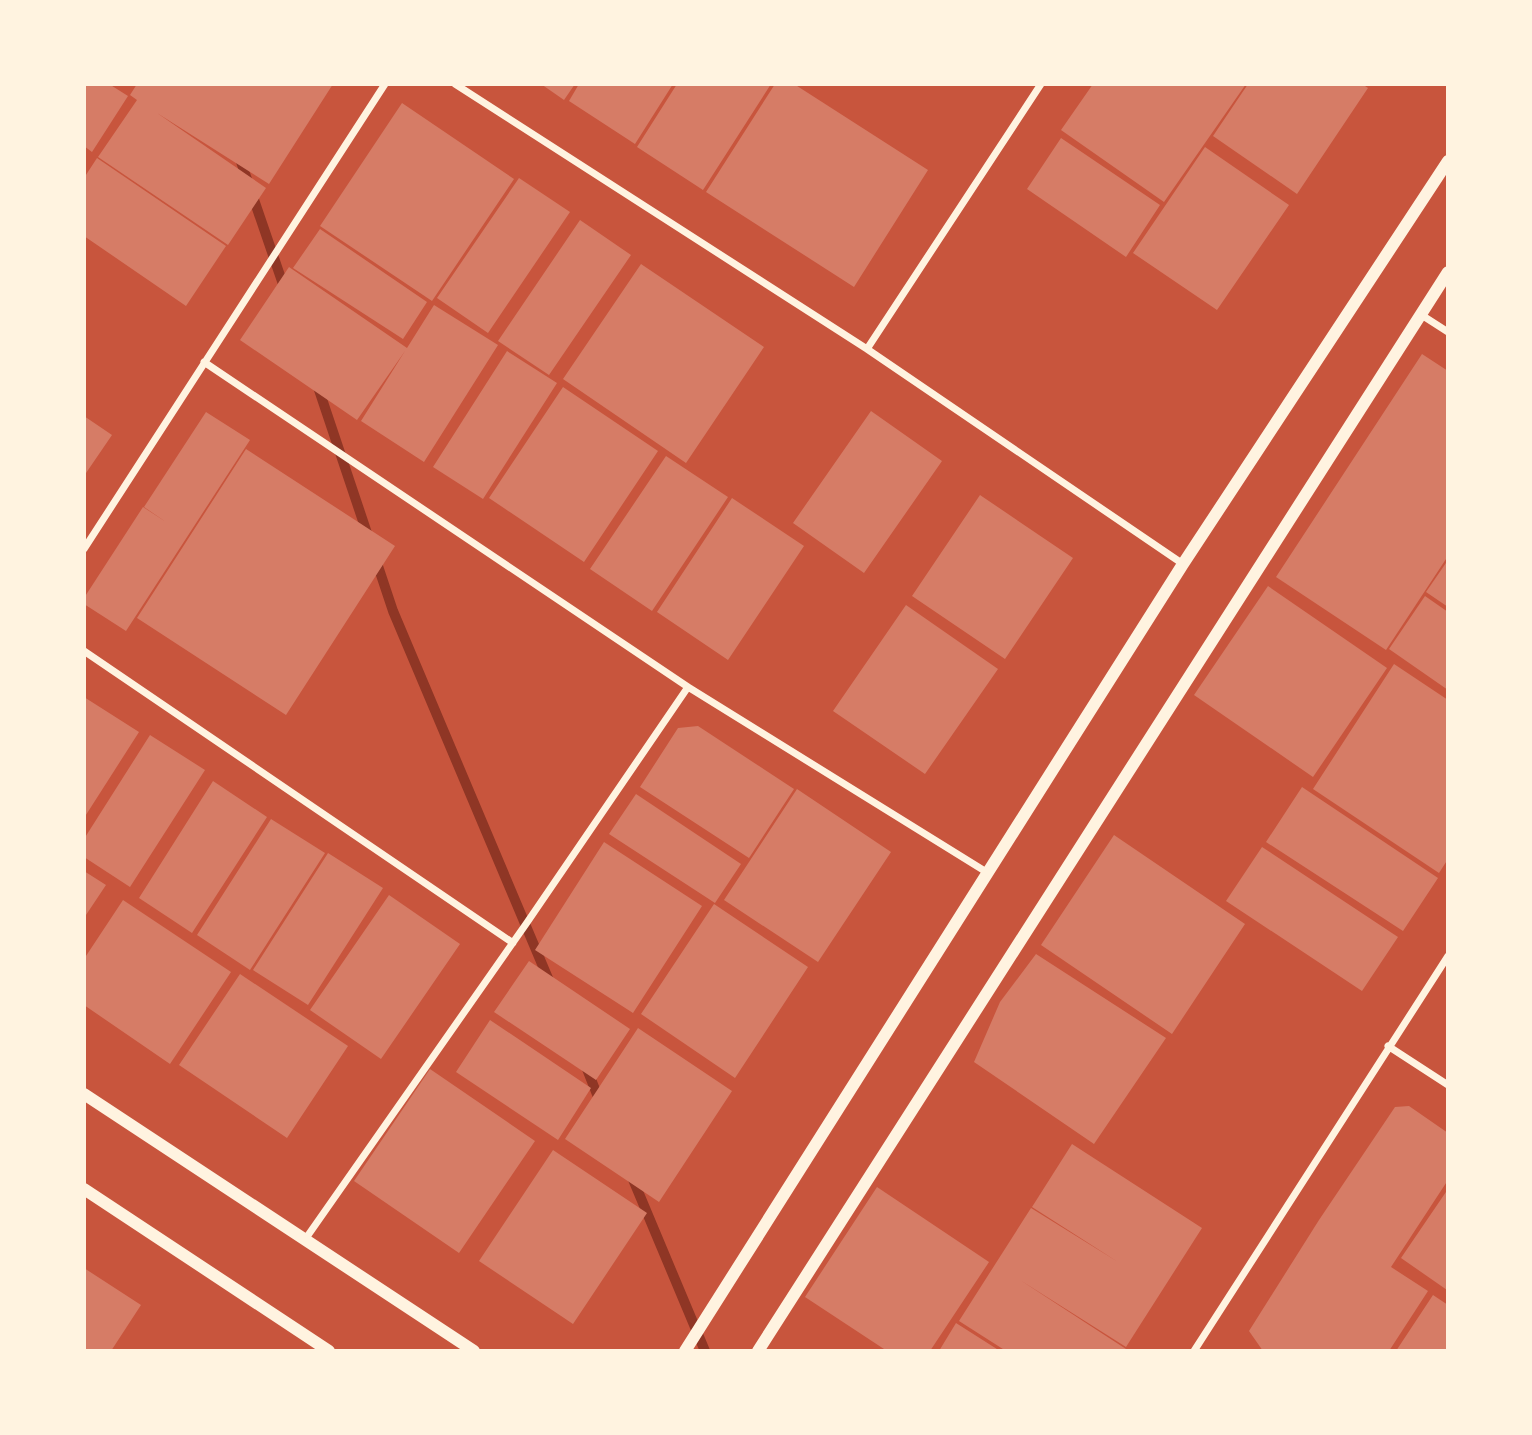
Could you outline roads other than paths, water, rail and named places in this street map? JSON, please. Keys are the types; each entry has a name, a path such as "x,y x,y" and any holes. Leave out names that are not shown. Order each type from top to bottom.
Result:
{"street":[{"path":"84,549 385,84"},
{"path":"455,84 867,349 1183,564"},
{"path":"867,349 1041,84"},
{"path":"685,1351 1183,564 1448,161"},
{"path":"758,1351 1448,272"},
{"path":"1420,314 1448,332"},
{"path":"204,362 688,687 988,873"},
{"path":"84,651 513,943"},
{"path":"303,1241 513,943 688,687"},
{"path":"1194,1351 1448,956"},
{"path":"1388,1046 1448,1085"},
{"path":"84,1094 303,1241 474,1351"},
{"path":"84,1189 329,1351"}],"waterway":[{"path":"239,156 285,290"},
{"path":"317,384 369,539"},
{"path":"376,560 393,611 550,983"},
{"path":"585,1064 600,1102"},
{"path":"632,1177 705,1351"}]}
